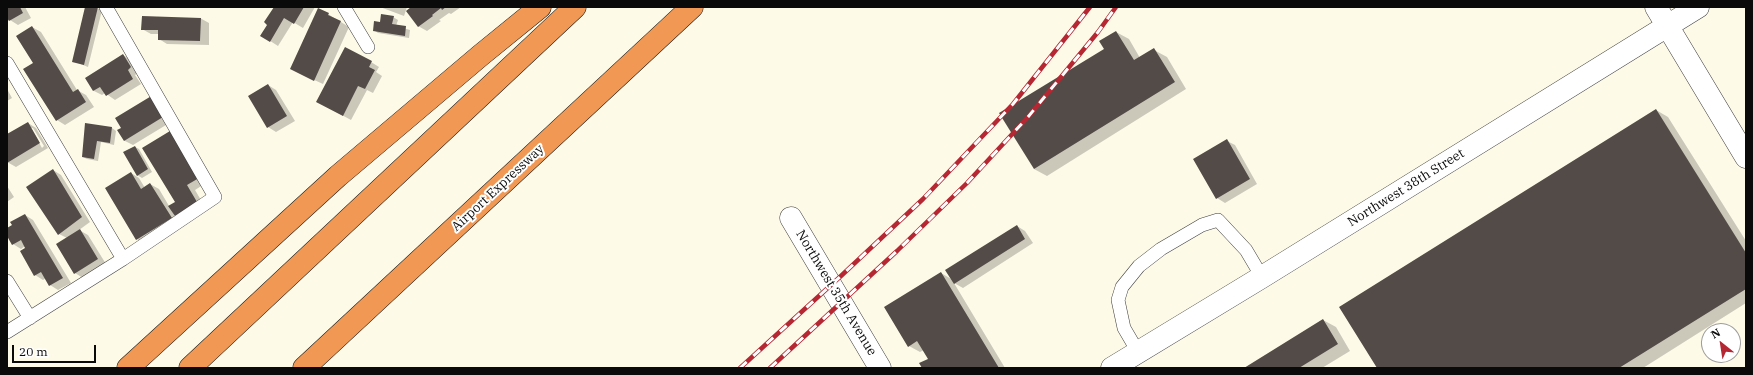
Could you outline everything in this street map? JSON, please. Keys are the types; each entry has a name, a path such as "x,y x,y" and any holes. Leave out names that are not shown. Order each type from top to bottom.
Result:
{"highway":[{"path":"128,368 338,176 540,7"},
{"path":"190,368 574,7"},
{"name":"Airport Expressway","path":"304,368 692,7"}],"street":[{"path":"1656,7 1746,157"},
{"name":"Northwest 38th Street","path":"1112,368 1668,27 1698,7"},
{"name":"Northwest 35th Avenue","path":"791,218 880,368"}],"lane":[{"path":"7,332 123,259 215,197 106,7"},
{"path":"344,7 368,47"},
{"path":"7,63 123,259"},
{"path":"1138,352 1124,328 1118,300 1122,287 1139,266 1161,249 1202,225 1218,220 1246,250 1262,277"},
{"path":"7,281 30,318"}],"building":[{"path":"7,7 20,7 23,13 9,21 7,18"},
{"path":"85,7 98,7 84,65 72,62"},
{"path":"274,7 304,7 294,24 284,18 270,42 260,36 267,25 264,22"},
{"path":"411,7 446,7 442,10 441,8 418,27 406,11"},
{"path":"318,8 341,21 314,81 290,69"},
{"path":"381,14 394,16 392,24 406,26 405,36 373,31 374,21 380,22"},
{"path":"142,16 201,18 200,41 158,40 158,30 141,30"},
{"path":"32,26 73,92 78,89 86,102 56,121 23,69 33,63 16,36"},
{"path":"1116,31 1134,60 1154,48 1175,82 1034,169 999,113 1104,49 1099,41"},
{"path":"345,47 372,61 369,67 375,70 365,89 358,86 343,116 316,102"},
{"path":"123,54 131,67 128,70 133,79 106,96 100,87 93,91 85,78"},
{"path":"268,84 287,116 267,128 248,96"},
{"path":"153,95 163,117 124,141 117,130 121,128 115,118"},
{"path":"1656,109 1746,253 1746,289 1619,368 1377,368 1339,307"},
{"path":"28,122 40,143 7,163 7,134"},
{"path":"85,123 112,127 110,143 97,141 94,159 82,157"},
{"path":"170,131 199,178 187,185 197,202 175,216 168,206 175,202 142,148"},
{"path":"1227,139 1250,179 1216,199 1193,159"},
{"path":"135,146 148,169 137,176 123,152"},
{"path":"53,169 82,217 58,235 26,187"},
{"path":"131,172 141,189 150,183 172,218 136,240 105,188"},
{"path":"25,214 63,278 49,286 41,272 34,276 20,251 25,248 21,240 12,245 7,236 7,228 12,225 10,222"},
{"path":"1017,225 1025,239 954,284 945,270"},
{"path":"80,229 98,259 74,274 56,244"},
{"path":"941,272 999,368 922,368 919,363 928,359 917,341 908,347 884,307"},
{"path":"1323,319 1338,344 1299,368 1244,368"}],"railway":[{"path":"740,368 923,199 1013,104 1090,7"},
{"path":"770,368 897,251 967,183 1028,117 1098,32 1116,7"}]}
